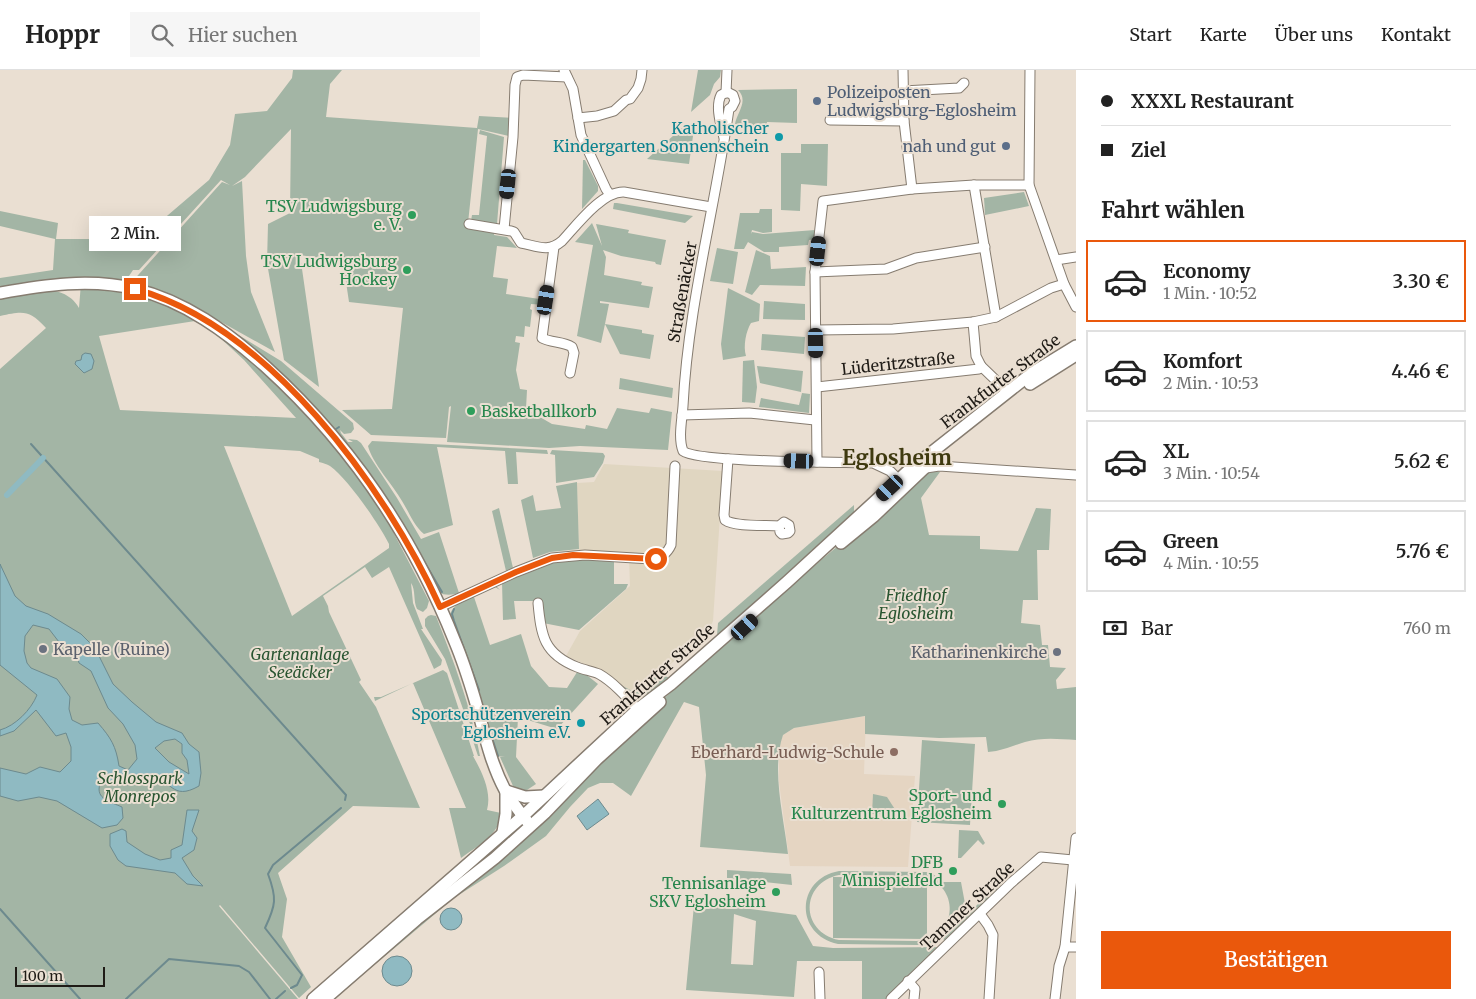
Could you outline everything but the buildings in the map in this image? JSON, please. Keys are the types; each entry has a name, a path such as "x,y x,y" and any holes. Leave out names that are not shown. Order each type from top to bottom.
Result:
{"main road":[{"path":"0,293 51,285 81,283 114,285 135,289 169,300 196,314 241,345 286,385 335,439 383,503 422,568 466,670 487,746 506,791 531,826"},
{"name":"Frankfurter Straße","path":"313,999 671,684 1008,392 1049,362 1076,346"},
{"name":"Frankfurter Straße","path":"902,483 926,468 952,443 1014,395 1076,356"},
{"name":"Frankfurter Straße","path":"325,999 416,919 476,874 531,826 641,712"},
{"path":"506,791 525,797 544,796"},
{"path":"503,832 506,814 506,791"}],"street":[{"path":"578,118 597,116 614,111 626,100 630,99 638,88 642,70"},
{"name":"Straßenäcker","path":"726,93 727,70"},
{"path":"903,70 904,121 912,190"},
{"path":"1030,70 1029,185 1064,284 1076,307"},
{"path":"504,229 513,137 515,85 517,77 523,75 565,73 573,89 586,149 610,194"},
{"path":"903,91 960,88 964,83"},
{"name":"Straßenäcker","path":"724,138 719,116 719,98 726,93"},
{"name":"Straßenäcker","path":"726,93 733,95 735,101 729,109 689,339 685,369 681,441 683,451 691,456 728,459"},
{"path":"719,104 729,109"},
{"path":"830,120 904,121"},
{"path":"817,462 815,420 817,387 815,272 824,200 974,185 1029,185"},
{"path":"974,185 996,317"},
{"path":"468,224 504,229 514,232 521,243 549,248 554,247 610,194 624,192 711,207"},
{"path":"554,247 542,338 572,347 574,353 570,373"},
{"path":"815,272 886,269 916,258 985,247"},
{"path":"1056,260 1076,257"},
{"path":"816,330 893,330 973,322 996,317 1051,288 1064,284"},
{"name":"Lüderitzstraße","path":"817,387 979,369 981,366 976,356 973,322"},
{"path":"981,366 1008,392"},
{"path":"682,415 756,413 815,420"},
{"path":"779,526 738,524 725,520 728,459 873,463 890,471 902,483"},
{"path":"440,607 516,572 552,558 573,555 642,559 661,557 671,545 675,466"},
{"path":"926,468 939,466 1076,475"},
{"path":"538,603 542,634 550,650 566,662 600,675 630,700 641,712"},
{"path":"1055,999 1058,966 1065,947 1076,838"},
{"name":"Tammer Straße","path":"890,999 1041,857 1074,866"},
{"path":"980,914 993,935 989,999"},
{"path":"1065,947 1076,947"},
{"path":"819,972 820,999"},
{"path":"908,981 915,989 914,999"}],"shaded area":[{"path":"604,464 723,471 713,621 708,632 699,641 637,691 631,691 596,669 566,656 580,631 630,586 629,557 579,554 577,483 594,482"},
{"path":"866,716 864,774 915,776 908,867 790,866 779,782 779,746 783,735 794,728"}],"green space":[{"path":"293,70 342,70 330,84 326,117 477,128 479,116 513,118 513,137 478,129 468,223 495,228 494,235 507,237 517,248 497,246 493,277 508,279 506,294 546,300 545,305 531,304 530,327 525,326 524,337 516,336 515,342 520,343 516,370 520,389 527,390 526,409 552,424 585,429 586,425 607,429 617,408 649,413 651,408 672,412 668,450 580,446 549,448 447,442 451,406 449,407 446,438 371,435 342,410 392,409 403,308 349,302 343,262 300,255 319,387 284,360 267,263 268,224 290,213 291,129 245,177 232,186 242,181 246,256 251,292 275,352 189,304 162,292 130,284 222,182 230,185 221,180 139,270 133,270 125,282 0,288 0,278 53,270 55,239 0,226 0,211 58,223 56,239 140,239 209,180 230,145 235,114 267,111 292,78"},
{"path":"698,70 721,70 720,77 714,84 710,95 691,112"},
{"path":"797,89 797,123 767,122 766,129 735,124 742,102 741,94 738,90"},
{"path":"682,128 694,129 689,164 647,159"},
{"path":"480,130 504,137 497,224 471,221 472,215 479,215 487,136 479,134"},
{"path":"801,144 828,144 827,186 801,184 800,211 781,210 781,153 801,153"},
{"path":"583,160 585,160 598,186 598,191 582,209"},
{"path":"1024,192 1029,206 985,215 984,198"},
{"path":"614,203 693,216 685,223 613,209"},
{"path":"760,209 772,209 772,232 763,233 752,230 751,234 752,232 763,234 815,230 815,239 809,240 808,245 779,247 779,252 764,252 748,242 744,249 734,249 740,213 759,213"},
{"path":"592,223 602,246 596,224 629,230 628,233 666,240 661,265 603,250 606,257 604,275 642,282 641,285 653,287 649,308 600,301 600,303 609,304 601,343 577,336 593,245 575,242"},
{"path":"717,248 738,252 733,284 710,281"},
{"path":"756,250 770,256 771,269 806,267 805,286 760,285 752,295 745,292"},
{"path":"81,283 127,287 221,330 321,422 388,522 429,601 427,608 423,612 417,609 411,583 413,603 423,629 421,629 442,660 441,665 434,669 389,567 372,578 365,567 323,596 361,680 359,682 376,707 420,808 353,806 278,873 287,899 282,937 311,987 299,998 219,906 298,999 0,999 0,369 46,328 26,313 0,316 0,293 32,290 54,291 64,294 79,308","holes":["195,321 217,335 244,360 296,418 120,410 99,336","224,446 300,451 319,459 319,462 329,465 362,502 378,525 389,544 389,548 292,616"]},
{"path":"728,288 760,304 759,321 751,323 748,330 745,343 746,356 723,360 721,344"},
{"path":"764,301 805,304 805,320 763,319"},
{"path":"605,324 642,330 642,333 654,335 650,359 620,354"},
{"path":"224,326 281,361 353,423 354,429 351,433 344,434 340,430 341,433 348,442 353,442 348,439 357,440 361,443 421,539 439,532 459,593 449,595 439,592 353,459"},
{"path":"762,334 805,337 804,354 761,350"},
{"path":"754,360 757,387 755,403 742,402 743,361"},
{"path":"757,366 803,371 801,392 760,383"},
{"path":"620,378 673,388 672,398 619,389"},
{"path":"802,393 810,394 809,413 759,407 761,398 799,405"},
{"path":"372,441 547,450 548,454 516,452 518,484 508,484 505,451 437,447 453,525 424,534 414,523 370,453 368,446"},
{"path":"552,450 603,453 605,456 594,477 556,483 555,455 550,454"},
{"name":"Friedhof Eglosheim","path":"926,468 940,472 921,498 929,535 980,536 980,549 1018,551 1036,508 1051,509 1049,550 1037,550 1038,600 1023,600 1021,623 1040,625 1042,645 1048,645 1050,667 1066,668 1056,680 1057,689 1076,687 1076,740 1038,739 988,752 986,737 939,738 865,734 865,716 794,728 783,735 778,763 779,794 788,854 700,847 706,775 699,707 684,702 631,796 613,783 600,783 588,788 546,836 454,898 334,999 325,999 454,890 644,716 821,560 874,516"},
{"path":"577,482 579,549 550,552 533,558 521,500 533,495 536,511 561,508 556,486"},
{"path":"854,505 854,516 717,635 718,623"},
{"path":"499,508 513,568 506,571 492,511"},
{"path":"572,558 598,558 614,562 614,584 628,584 626,589 579,630 543,623 541,601 514,601 516,619 503,620 502,582 542,564"},
{"path":"496,586 500,590 495,587 474,597 490,645 521,634 531,666 549,687 567,688 579,669 598,684 557,729 518,717 516,757 536,784 524,792 513,786 500,757 505,757 495,756 465,656 450,616 456,606 462,601"},
{"path":"431,615 436,616 467,702 480,756 478,756 473,741 472,728 445,659 425,626 425,619"},
{"path":"443,670 447,673 473,756 485,782 488,796 487,810 501,813 500,821 492,834 461,858 449,808 466,808 413,683"},
{"path":"660,673 671,679 644,697 638,698 621,687 621,685 632,691 637,691"},
{"path":"411,684 375,701 374,697 381,697"},
{"path":"922,740 975,744 970,825 917,822"},
{"path":"873,794 887,797 898,814 872,814"},
{"path":"959,830 978,831 985,843 983,845 978,840 961,858 958,858"},
{"path":"727,870 791,874 792,885 727,878"},
{"path":"839,871 926,872 933,874 943,882 961,882 966,909 970,905 974,908 1003,879 1009,886 966,920 944,941 943,935 931,943 917,945 838,944 824,939 814,930 808,919 806,907 808,895 814,885 825,876","holes":["839,875 918,876 927,878 940,885 950,904 946,925 938,934 927,940 839,940 826,935 817,928 812,918 810,908 812,897 817,887 826,880"]},
{"path":"833,877 927,878 927,939 833,938"},
{"path":"694,905 735,907 796,915 813,946 833,948 945,947 891,999 862,999 862,961 797,961 794,997 686,990","holes":["734,914 756,921 753,965 731,964"]}],"water":[{"path":"85,353 91,354 94,361 92,369 84,373 75,364 76,361 81,360 82,355"},
{"path":"0,564 15,596 26,606 48,614 81,634 95,648 113,684 156,722 182,733 189,744 199,752 201,773 199,786 190,790 177,790 157,778 150,777 129,785 100,784 99,789 102,797 122,807 123,818 117,825 102,828 57,801 39,797 18,801 0,796 0,768 26,774 40,767 60,772 71,761 71,747 66,733 56,736 36,710 14,731 0,736 0,730 22,717 37,695 0,665","holes":["33,625 49,629 59,642 75,647 79,663 91,671 108,708 123,724 135,745 137,759 128,770 119,766 112,743 98,723 82,725 72,720 69,709 70,697 57,679 31,668 27,663 24,651 25,636","175,739 182,744 182,753 187,760 189,774 169,762 155,748 164,741"]},
{"path":"598,799 609,814 587,830 577,816"},
{"path":"187,810 199,810 192,831 197,838 194,850 182,858 193,876 203,886 187,884 175,873 126,866 118,860 110,846 110,834 122,829 126,831 127,842 145,854 160,860 171,858 171,850 182,845"},
{"path":"451,908 461,915 462,919 455,929 451,930 441,923 440,919 447,909"},
{"path":"397,956 403,957 411,965 411,977 403,985 397,986 391,985 383,977 382,971 383,965 391,957"}],"waterway":[{"path":"333,431 339,427"},
{"path":"31,444 346,795 345,800"},
{"path":"7,495 43,458"},
{"path":"398,517 442,592"},
{"path":"454,609 452,614 454,621 479,690"},
{"path":"490,732 498,756"},
{"path":"291,988 297,985 302,975 265,928 274,901 273,889 268,874 273,865 341,808"},
{"path":"0,909 80,999"},
{"path":"126,999 169,959 239,966 249,972 270,999"},
{"path":"276,999 285,991"}],"place":[{"name":"Polizeiposten Ludwigsburg-Eglosheim","path":"817,101"},
{"name":"Katholischer Kindergarten Sonnenschein","path":"779,137"},
{"name":"nah und gut","path":"1006,146"},
{"name":"TSV Ludwigsburg e. V.","path":"412,215"},
{"name":"TSV Ludwigsburg Hockey","path":"407,270"},
{"name":"Basketballkorb","path":"471,411"},
{"name":"Kapelle (Ruine)","path":"43,649"},
{"name":"Katharinenkirche","path":"1057,652"},
{"name":"Sportschützenverein Eglosheim e.V.","path":"581,723"},
{"name":"Eberhard-Ludwig-Schule","path":"894,752"},
{"name":"Sport- und Kulturzentrum Eglosheim","path":"1002,804"},
{"name":"DFB Minispielfeld","path":"953,871"},
{"name":"Tennisanlage SKV Eglosheim","path":"776,892"}],"district":[{"name":"Eglosheim","path":"897,457"}],"route":[{"path":"135,289 169,300 196,314 247,350 286,385 335,439 383,503 422,568 440,607 531,565 552,558 573,555 656,559"}],"park label":[{"name":"Gartenanlage Seeäcker","path":"300,663"},
{"name":"Schlosspark Monrepos","path":"140,787"}]}
